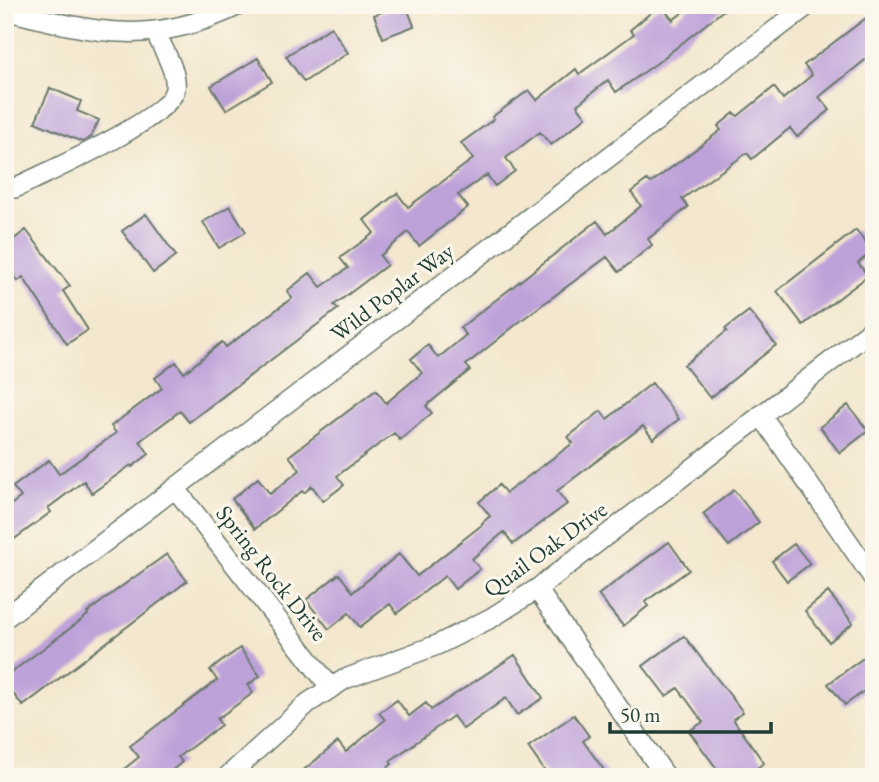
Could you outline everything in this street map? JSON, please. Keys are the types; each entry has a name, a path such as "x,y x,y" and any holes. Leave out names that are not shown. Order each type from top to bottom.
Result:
{"street":[{"path":"5,10 88,29 134,34 156,33 197,23 240,5"},
{"name":"Wild Poplar Way","path":"5,618 808,5"},
{"path":"15,188 144,123 170,101 176,89 174,76 156,33"},
{"name":"Quail Oak Drive","path":"227,777 308,703 345,679 437,645 491,618 537,589 874,328"},
{"path":"761,415 874,579"},
{"name":"Spring Rock Drive","path":"175,488 331,688"},
{"path":"537,589 666,777"}],"building":[{"path":"406,5 414,26 383,38 374,15"},
{"path":"660,5 673,20 692,5 730,5 616,92 608,80 577,105 586,117 551,145 540,132 506,158 515,171 495,186 487,175 458,195 468,207 419,246 408,232 380,256 387,265 334,305 338,309 189,422 180,411 140,441 149,454 132,467 131,465 92,493 84,481 48,508 51,512 5,546 5,509 21,497 13,487 49,460 59,474 116,433 111,426 162,388 155,378 176,362 184,373 222,342 226,347 292,298 287,291 310,273 321,287 348,268 340,258 374,233 364,220 397,193 408,207 473,159 461,143 494,119 492,117 529,90 537,100 576,69 579,74 634,34 630,30"},
{"path":"874,12 874,53 819,97 830,110 797,137 790,128 752,159 747,153 682,199 688,207 648,239 652,245 619,272 607,257 523,319 466,365 470,370 426,406 432,413 400,440 394,433 337,476 344,485 323,501 312,486 255,529 232,499 258,478 270,494 300,470 289,456 376,390 386,403 422,373 411,359 428,345 438,358 466,335 460,328 597,221 607,234 641,206 631,192 647,180 651,183 721,130 718,126 734,113 738,116 774,87 783,99 812,75 804,65"},
{"path":"331,27 348,53 304,82 286,56"},
{"path":"258,58 272,82 226,110 211,86"},
{"path":"50,88 81,101 77,111 99,120 91,137 82,142 35,122"},
{"path":"230,206 246,232 219,248 203,222"},
{"path":"146,214 176,256 153,273 122,231"},
{"path":"26,230 70,286 63,291 88,330 67,344 23,277 18,281 5,264 5,246"},
{"path":"856,230 873,251 858,263 868,276 803,325 777,291"},
{"path":"749,311 776,345 710,398 684,365"},
{"path":"652,383 679,419 653,439 643,426 557,491 567,504 513,544 504,532 472,559 480,569 455,589 445,576 397,613 390,604 360,627 349,613 329,629 306,600 339,574 353,592 399,554 417,576 483,524 490,516 479,502 499,485 506,493 573,443 568,437 601,411 607,419"},
{"path":"848,405 868,431 840,453 820,427"},
{"path":"734,490 759,522 729,546 703,514"},
{"path":"669,542 689,570 645,602 648,606 623,626 598,595"},
{"path":"794,544 810,564 787,581 772,561"},
{"path":"167,554 187,581 23,706 5,684 5,677"},
{"path":"828,592 853,623 829,642 805,611"},
{"path":"684,636 743,712 733,719 764,763 744,777 723,777 689,731 703,722 678,688 666,696 643,666"},
{"path":"240,648 260,676 248,685 253,693 217,719 221,725 178,757 182,762 164,777 114,777 139,757 130,746 217,680 210,670"},
{"path":"874,650 874,684 845,705 828,684"},
{"path":"515,655 543,698 517,715 506,698 463,729 453,716 390,761 392,764 376,777 295,777 338,742 346,752 385,720 379,713 397,700 409,716 426,703 431,710"},
{"path":"574,715 589,736 583,741 609,777 549,777 528,747"}]}
